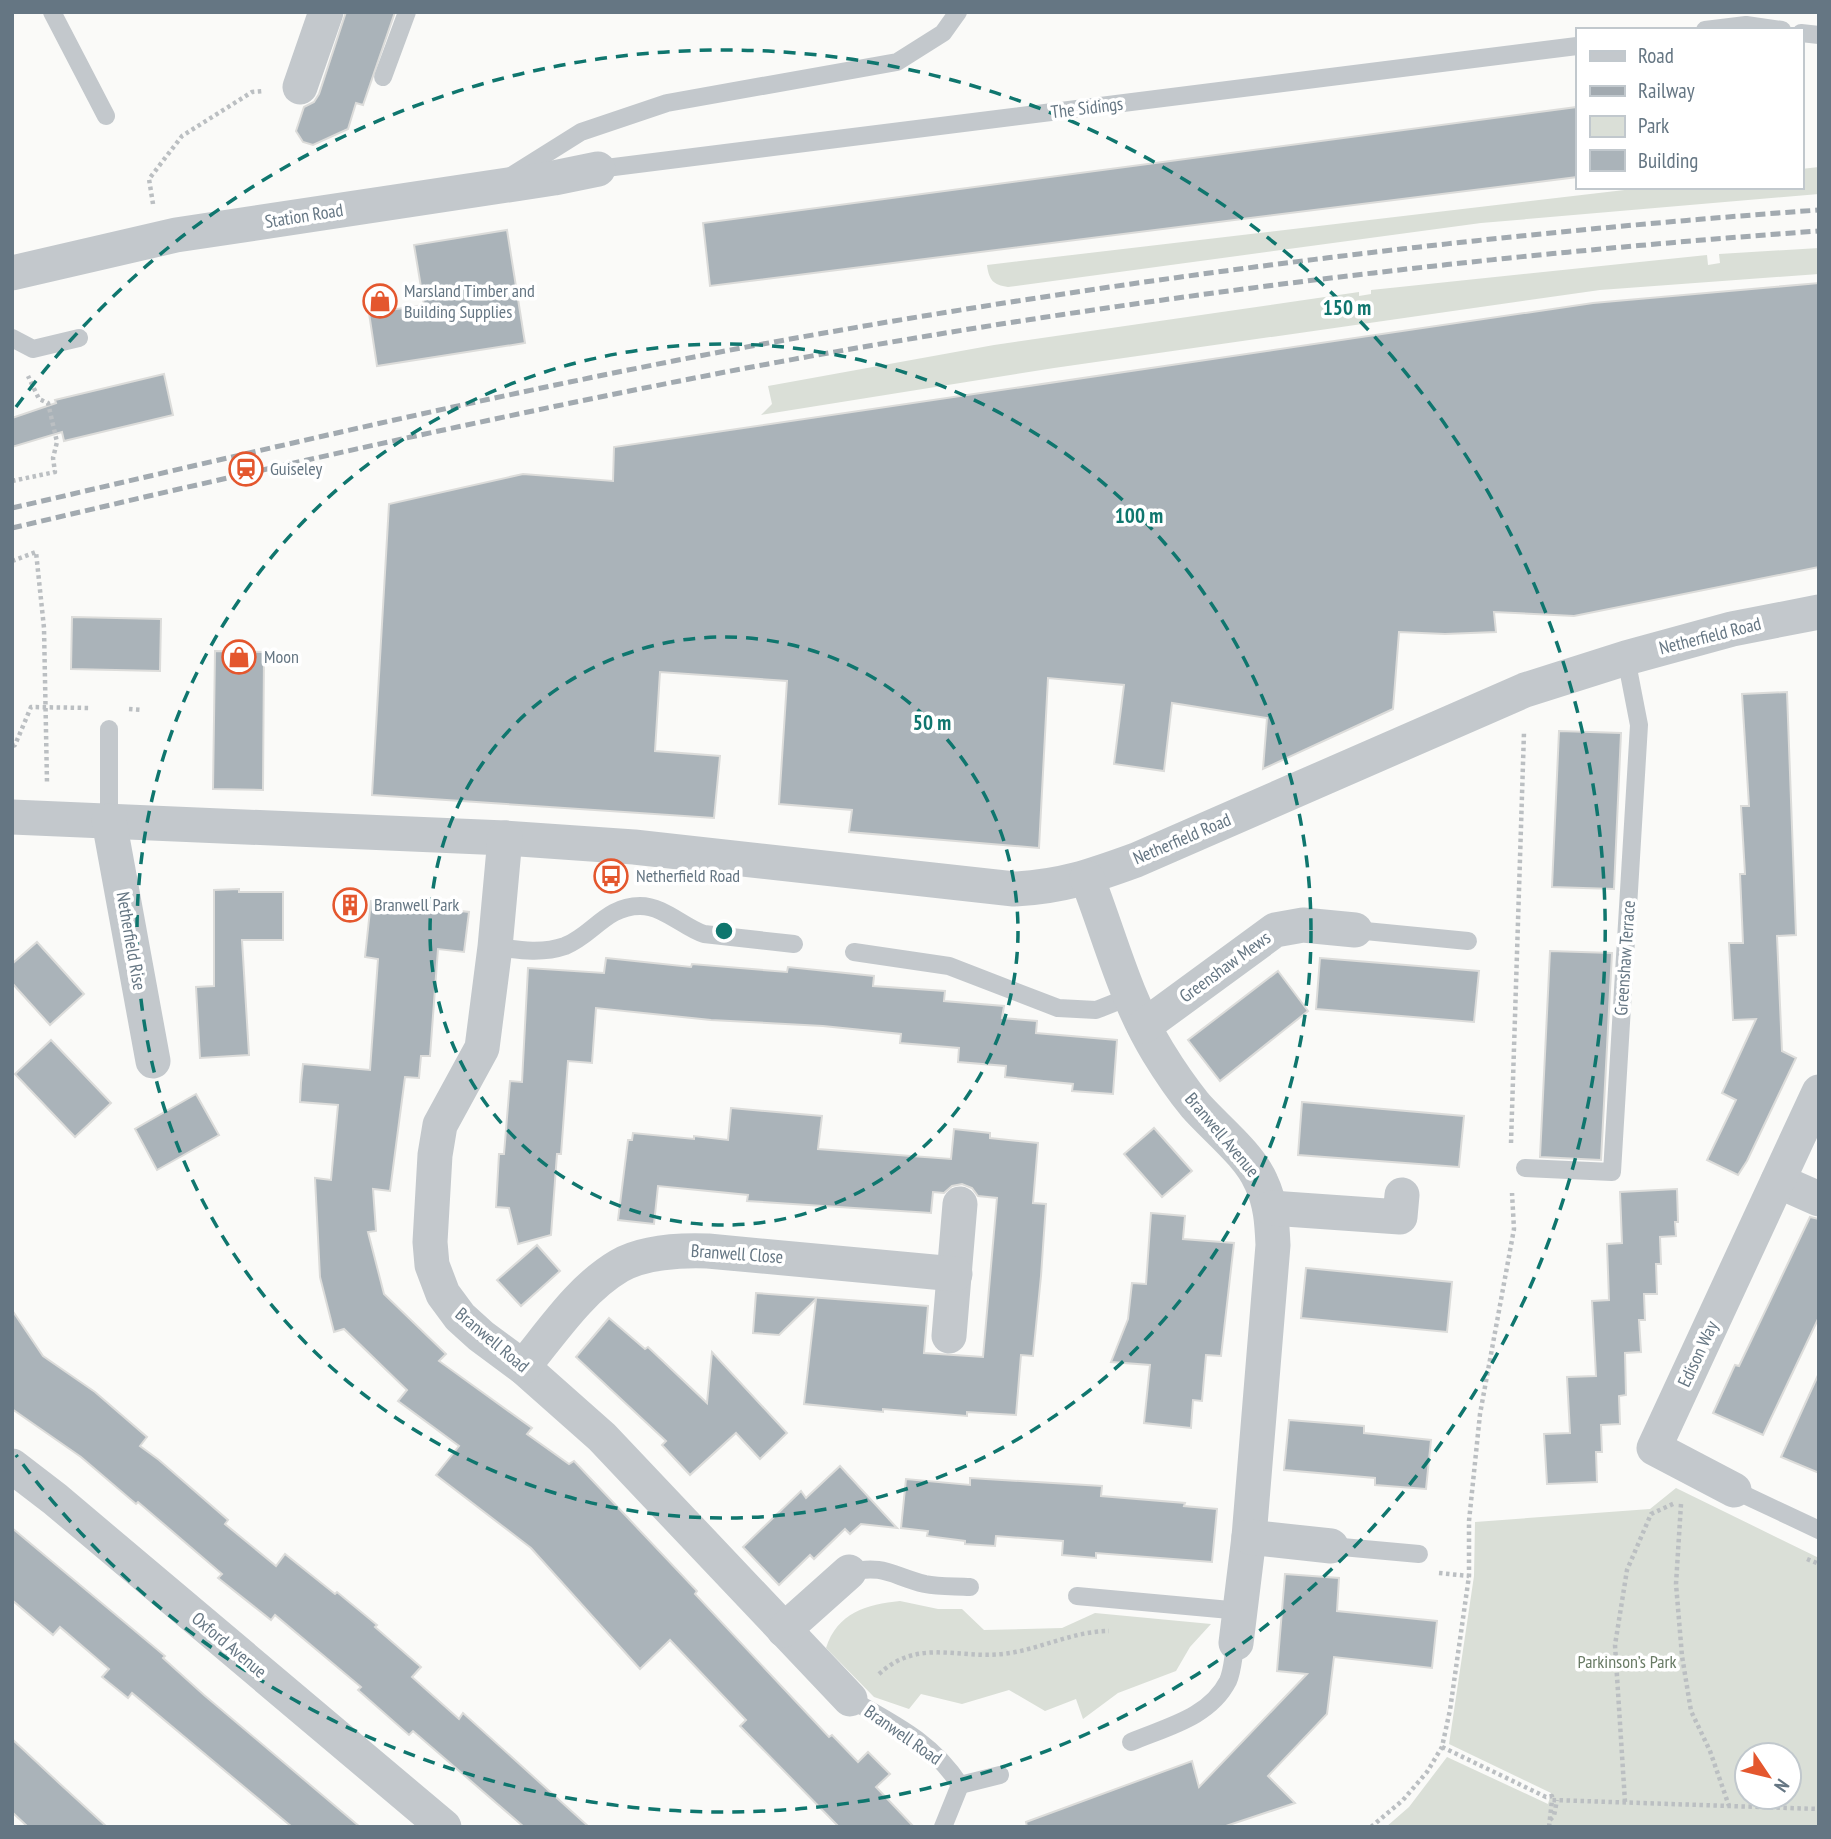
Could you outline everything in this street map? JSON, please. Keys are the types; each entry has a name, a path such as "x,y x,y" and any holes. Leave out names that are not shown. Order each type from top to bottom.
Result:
{"street":[{"path":"300,87 326,12"},
{"name":"Station Road","path":"12,274 158,239 598,169"},
{"name":"Netherfield Road","path":"12,817 505,838 634,847 1014,889 1048,887 1087,878 1149,854 1525,690 1626,658 1732,629 1819,612"},
{"name":"Netherfield Rise","path":"109,821 153,1061"},
{"name":"Branwell Road","path":"505,838 482,1048 440,1125 435,1155 430,1242 432,1265 443,1294 460,1317 481,1336 523,1367 602,1437 850,1699"},
{"name":"Branwell Avenue","path":"1087,878 1137,1012 1159,1053 1194,1103 1261,1180 1270,1208 1273,1245 1249,1537 1238,1627"},
{"name":"Greenshaw Mews","path":"1137,1012 1275,930 1303,925 1355,930"},
{"name":"Edison Way","path":"1734,1490 1654,1448 1819,1092"},
{"path":"1778,1181 1819,1199"},
{"path":"1270,1208 1400,1217 1402,1195"},
{"path":"949,1336 960,1204"},
{"name":"Branwell Close","path":"523,1367 594,1285 621,1265 659,1253 708,1251 954,1274"},
{"name":"Oxford Avenue","path":"12,1466 55,1499 444,1827"},
{"path":"1249,1537 1331,1546"},
{"path":"784,1630 849,1572"}],"lane":[{"path":"52,12 106,116"},
{"path":"383,78 407,12"},
{"path":"494,187 581,132 667,103 897,62 943,33 958,12"},
{"path":"1719,28 1746,24 1770,28"},
{"name":"The Sidings","path":"598,169 1576,46"},
{"path":"12,338 33,349 79,338"},
{"name":"Greenshaw Terrace","path":"1525,1168 1612,1172 1639,725 1626,658"},
{"path":"109,729 109,821"},
{"path":"495,947 537,952 563,947 580,938 609,914 641,906 657,909 704,934 794,944"},
{"path":"1355,930 1468,940"},
{"path":"854,952 949,966 1058,1007 1137,1012"},
{"name":"Edison Way","path":"1734,1490 1819,1530"},
{"path":"1331,1546 1419,1554"},
{"path":"849,1572 869,1568 892,1572 926,1584 970,1587"},
{"path":"1077,1596 1238,1627"},
{"name":"Branwell Avenue","path":"1131,1742 1201,1713 1209,1705 1229,1679 1238,1627"},
{"name":"Branwell Road","path":"850,1699 926,1747 945,1763 960,1785"},
{"path":"943,1827 960,1785 1000,1775"}],"path":[{"path":"158,239 149,179 182,136 252,92 300,87"},
{"path":"12,481 55,471 53,458 58,442 48,403 38,399 24,369"},
{"path":"14,561 36,552 44,628 47,818"},
{"path":"1511,1147 1525,690"},
{"path":"12,746 15,745 31,707 96,709"},
{"path":"120,709 142,710"},
{"path":"1371,1827 1403,1800 1427,1772 1442,1747 1450,1710 1469,1576 1469,1521 1480,1413 1514,1229 1511,1185"},
{"path":"1682,1500 1694,1506"},
{"path":"1625,1802 1615,1645 1627,1570 1651,1514 1682,1500"},
{"path":"1682,1500 1676,1584 1682,1656 1691,1711 1710,1751 1729,1806"},
{"path":"1806,1558 1819,1564"},
{"path":"850,1699 900,1658 941,1651 975,1655 1003,1654 1093,1631 1112,1631"},
{"path":"1442,1747 1546,1797 1552,1796 1554,1800 1819,1809"},
{"path":"1549,1824 1554,1800"}],"green space":[{"path":"1819,167 1819,194 1481,223 1008,287 993,281 987,265 1633,189 1803,189 1803,169"},
{"path":"1819,248 1819,274 1600,290 1054,368 761,415 772,404 768,386 994,345 1359,292 1359,296 1371,294 1371,290 1707,255 1708,265 1720,263 1719,254"},
{"name":"Parkinson’s Park","path":"1676,1488 1819,1558 1819,1827 1386,1827 1409,1807 1447,1757 1548,1804 1551,1793 1449,1744 1474,1576 1475,1522 1650,1509"},
{"path":"900,1601 938,1609 962,1609 984,1630 1062,1628 1095,1613 1211,1624 1190,1647 1176,1671 1118,1693 1083,1719 1076,1699 1045,1711 1009,1690 962,1704 921,1694 909,1709 874,1697 826,1648 838,1626 855,1612"}],"building":[{"path":"346,12 395,12 363,105 356,103 348,129 313,145 303,142 296,131 304,107 314,102 319,94"},
{"path":"1576,107 1576,177 710,286 703,223"},
{"path":"507,230 525,343 377,366 369,313 424,305 414,245"},
{"path":"1819,283 1819,567 1574,616 1494,612 1496,632 1399,632 1393,709 1263,769 1267,718 1172,703 1164,771 1114,764 1124,685 1048,678 1039,848 849,832 852,810 779,804 787,681 660,672 655,751 720,756 714,818 372,795 389,504 523,474 613,481 614,447 1593,303"},
{"path":"164,374 173,415 64,441 62,432 12,447 12,418 56,403 55,400"},
{"path":"72,617 161,619 160,671 71,669"},
{"path":"215,651 264,652 263,790 213,789"},
{"path":"1787,692 1796,935 1777,936 1782,1051 1796,1058 1738,1175 1707,1160 1736,1100 1722,1093 1756,1019 1733,1020 1729,943 1743,943 1740,874 1745,874 1741,806 1749,806 1742,694"},
{"path":"1559,731 1621,733 1614,889 1552,887"},
{"path":"239,889 239,892 283,892 283,940 242,940 249,1055 200,1058 196,987 214,986 214,890"},
{"path":"371,901 469,912 464,952 438,949 430,1056 421,1056 419,1078 405,1077 390,1191 373,1189 376,1231 368,1232 384,1294 446,1354 439,1361 532,1428 527,1434 569,1464 574,1461 697,1591 695,1594 829,1737 832,1735 858,1762 868,1752 890,1774 876,1787 914,1827 839,1827 740,1726 746,1720 670,1640 640,1669 531,1548 436,1475 459,1446 398,1401 407,1390 344,1329 334,1332 320,1277 315,1178 331,1180 338,1105 300,1102 301,1083 303,1064 370,1070 378,959 365,957"},
{"path":"37,942 84,994 50,1025 12,983 12,964"},
{"path":"1550,951 1612,953 1601,1160 1540,1157"},
{"path":"606,958 691,967 692,964 787,972 788,967 874,976 873,986 945,991 944,1001 1004,1006 1002,1018 1037,1021 1036,1033 1117,1040 1113,1094 1072,1091 1073,1084 1005,1077 1006,1066 958,1062 959,1048 900,1043 901,1034 823,1026 711,1020 596,1008 592,1063 568,1061 551,1235 518,1244 509,1208 496,1207 499,1154 504,1154 510,1081 522,1082 528,968 604,973"},
{"path":"1320,958 1479,971 1474,1022 1316,1009"},
{"path":"1278,971 1308,1011 1220,1081 1188,1040"},
{"path":"51,1040 111,1103 75,1137 15,1074"},
{"path":"196,1094 219,1135 157,1170 135,1129"},
{"path":"1302,1102 1464,1116 1459,1167 1298,1155"},
{"path":"731,1108 822,1116 818,1149 951,1159 954,1129 990,1133 990,1138 1038,1143 1033,1203 1046,1204 1041,1276 1033,1356 1021,1355 1016,1415 967,1412 967,1416 883,1409 883,1412 804,1404 816,1299 779,1335 753,1333 756,1293 928,1306 924,1353 983,1357 997,1198 978,1196 972,1188 962,1184 952,1186 944,1193 933,1192 931,1213 747,1201 748,1195 658,1186 654,1224 618,1220 628,1140 632,1140 633,1133 728,1140"},
{"path":"1154,1128 1192,1171 1162,1197 1124,1154"},
{"path":"1677,1189 1676,1236 1660,1237 1661,1264 1656,1264 1657,1294 1644,1294 1645,1320 1639,1320 1641,1352 1625,1353 1626,1395 1619,1396 1620,1424 1601,1425 1602,1452 1596,1452 1597,1482 1547,1484 1544,1434 1570,1433 1567,1377 1596,1376 1592,1301 1609,1300 1607,1244 1622,1243 1620,1192"},
{"path":"1151,1213 1185,1216 1183,1239 1234,1243 1221,1356 1206,1355 1202,1401 1193,1400 1191,1428 1144,1423 1150,1365 1111,1362 1128,1319 1132,1283 1146,1284"},
{"path":"1810,1217 1819,1219 1819,1317 1763,1435 1713,1413 1735,1365 1739,1366"},
{"path":"537,1245 560,1271 521,1306 497,1280"},
{"path":"1306,1268 1452,1282 1447,1332 1301,1318"},
{"path":"12,1310 43,1356 95,1392 147,1437 140,1446 228,1520 225,1524 276,1566 285,1554 377,1625 375,1627 421,1667 412,1677 459,1719 463,1713 589,1827 524,1827 413,1731 409,1735 358,1690 361,1687 275,1615 271,1620 218,1578 222,1574 138,1502 136,1504 81,1457 12,1409"},
{"path":"609,1318 645,1349 648,1347 707,1403 712,1352 787,1433 760,1459 736,1433 690,1475 662,1445 666,1441 576,1357"},
{"path":"1819,1373 1819,1473 1781,1457"},
{"path":"1289,1420 1364,1426 1364,1433 1431,1440 1426,1489 1375,1485 1375,1478 1284,1470"},
{"path":"840,1466 897,1528 861,1524 850,1534 845,1529 814,1559 810,1555 779,1585 743,1547 801,1491 806,1498"},
{"path":"970,1478 1102,1486 1101,1496 1185,1503 1184,1506 1217,1509 1212,1562 1096,1553 1096,1558 1062,1555 1063,1541 996,1536 995,1546 965,1544 965,1541 927,1536 928,1531 901,1528 906,1479 970,1485"},
{"path":"12,1528 165,1656 163,1658 204,1695 360,1827 292,1827 132,1693 128,1698 102,1677 109,1669 60,1627 53,1635 12,1600"},
{"path":"1285,1574 1339,1578 1337,1611 1437,1621 1432,1668 1334,1657 1327,1714 1268,1776 1295,1803 1223,1827 1027,1827 1026,1822 1192,1761 1199,1787 1307,1674 1277,1671"},
{"path":"12,1739 107,1827 28,1827 12,1812"}],"railway":[{"path":"12,508 375,424 741,348 875,324 1278,264 1548,233 1819,210"},
{"path":"12,528 558,406 875,345 1143,303 1413,268 1819,231"}],"place":[{"name":"Marsland Timber and Building Supplies","path":"380,301"},
{"name":"Guiseley","path":"246,469"},
{"name":"Moon","path":"239,657"},
{"name":"Netherfield Road","path":"611,876"},
{"name":"Branwell Park","path":"350,905"}]}
